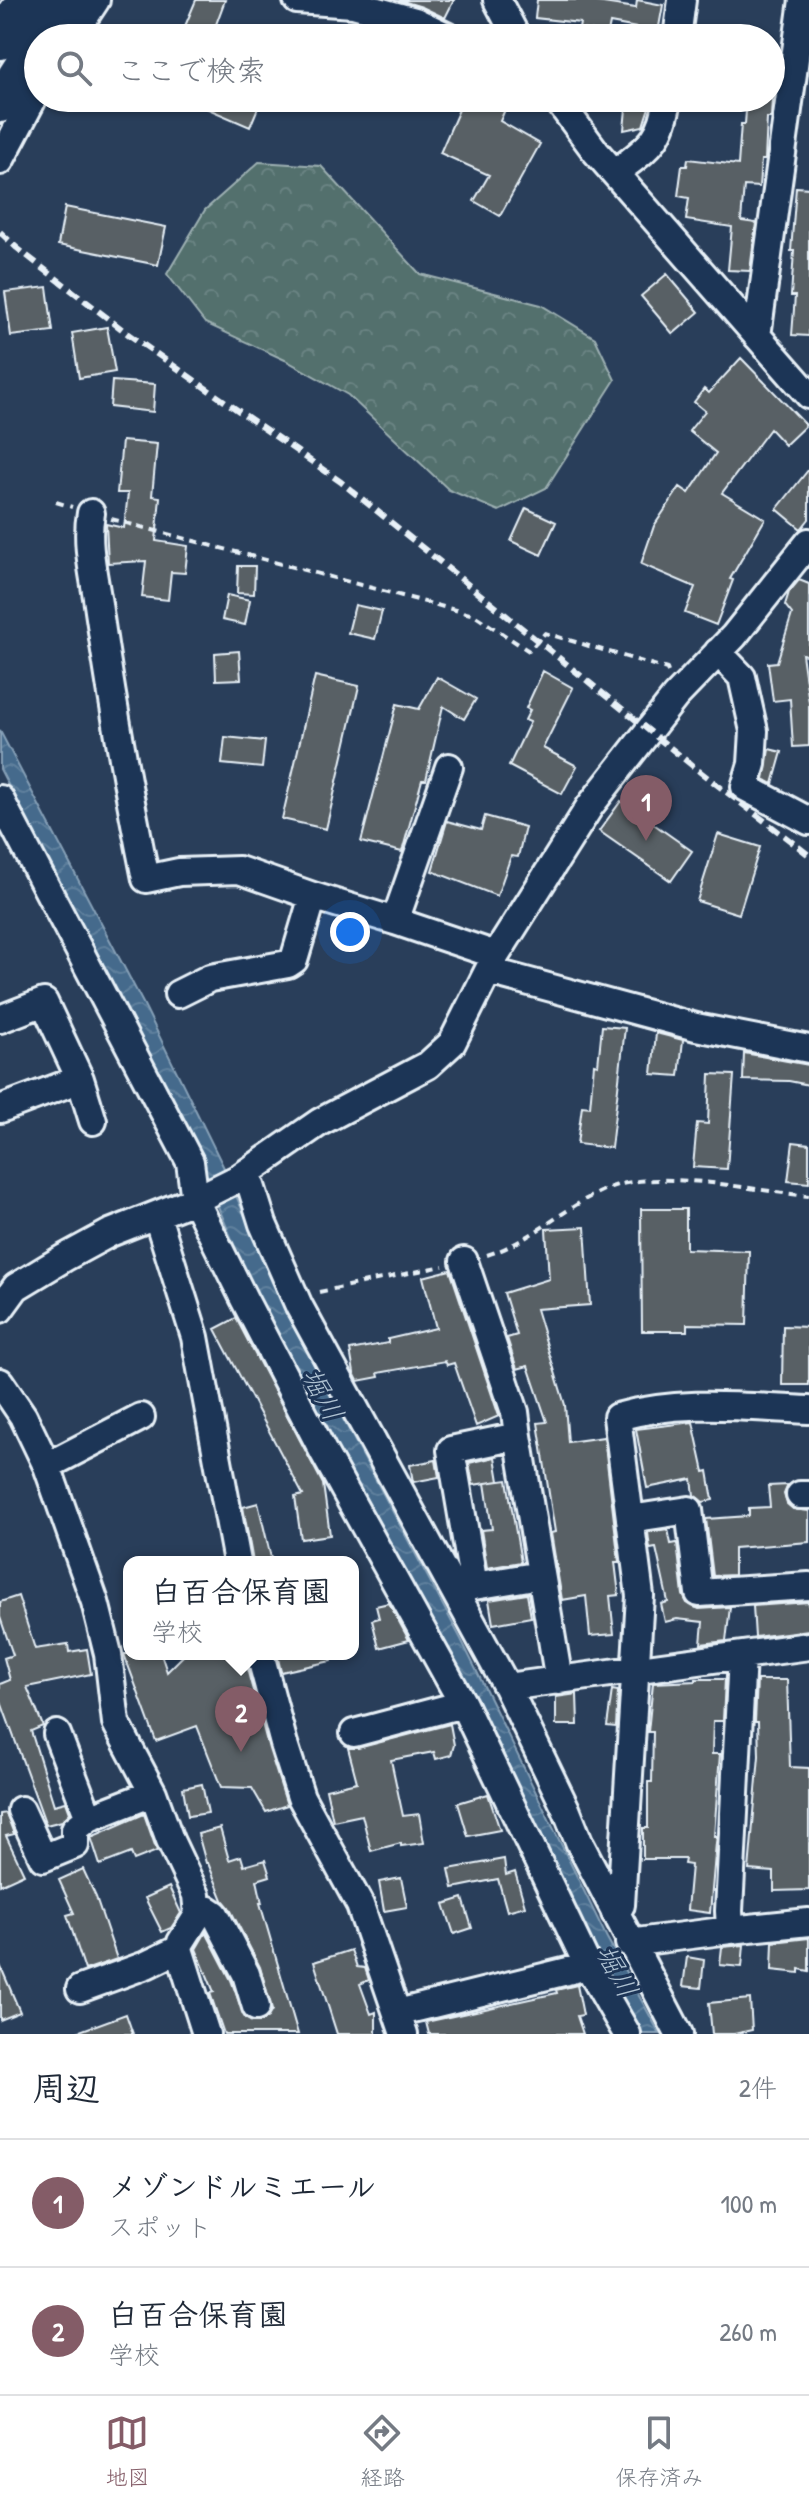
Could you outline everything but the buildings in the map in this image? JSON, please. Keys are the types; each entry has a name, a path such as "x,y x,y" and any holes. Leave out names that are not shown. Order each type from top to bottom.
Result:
{"highway":[{"path":"0,40 27,0"},
{"path":"51,24 66,0"},
{"path":"6,115 24,75"}],"street":[{"path":"80,24 96,0"},
{"path":"297,0 353,4 421,24"},
{"path":"497,0 508,24"},
{"path":"679,24 682,0"},
{"path":"757,336 803,0"},
{"path":"0,161 6,115 24,100"},
{"path":"567,112 615,173 809,395"},
{"path":"615,173 658,136 666,112"},
{"path":"91,513 88,531 101,624 123,764 146,879 179,872 239,870 395,921 492,963 696,1027 809,1049"},
{"path":"0,1309 16,1287 64,1258 110,1233 197,1199 243,1175 320,1122 428,1065 452,1043 492,963 590,806 675,697 718,652 809,542"},
{"path":"718,652 742,677 754,731 752,764 745,787 809,821"},
{"path":"395,921 449,767"},
{"path":"0,799 190,1162 197,1199 277,1364 463,1704 588,1966 627,2034"},
{"path":"178,994 210,978 288,964 294,960 313,896"},
{"path":"0,1019 44,1002 80,1079 93,1121"},
{"path":"0,1109 80,1079"},
{"path":"243,1175 296,1297 507,1687 629,1943 679,2034"},
{"path":"157,1216 195,1337 236,1556"},
{"path":"464,1261 515,1412 559,1681"},
{"path":"0,1382 23,1416 47,1466 95,1602 108,1654 116,1723 153,1793 165,1819 170,1840 196,1895 198,1915 179,1949 206,2034"},
{"path":"615,1913 621,1905 640,1596 617,1417 651,1408 701,1404 809,1410"},
{"path":"47,1466 141,1417"},
{"path":"518,1436 451,1450 474,1586 541,1575"},
{"path":"630,1519 689,1510 699,1593 809,1586"},
{"path":"507,1687 809,1646"},
{"path":"730,1930 742,1656"},
{"path":"262,1660 301,1797 360,1905 401,2023 588,1966"},
{"path":"354,1733 463,1704"},
{"path":"57,1734 89,1818"},
{"path":"21,1810 43,1858 75,1845 75,1829 89,1818 153,1793"},
{"path":"198,1907 215,1914 246,1974 256,2007"},
{"path":"629,1943 809,1922"},
{"path":"80,1989 179,1949"}],"path":[{"path":"56,502 474,615 529,651 545,633 667,669 675,697"},
{"path":"296,1297 492,1254 610,1187 687,1180 809,1196"}],"green space":[{"path":"259,162 321,166 420,274 541,305 595,338 615,380 546,488 499,511 449,490 348,395 285,360 205,323 167,274 205,210"}],"water":[{"name":"堀川","path":"0,731 144,1005 224,1168 291,1322 461,1639 607,1938 660,2034 638,2034 583,1935 469,1692 260,1306 204,1173 0,769"}],"railway":[{"path":"0,232 128,334 341,482 699,771 809,855"}],"place":[{"name":"メゾンドルミエール","path":"646,841"},
{"name":"白百合保育園","path":"241,1752"}]}
